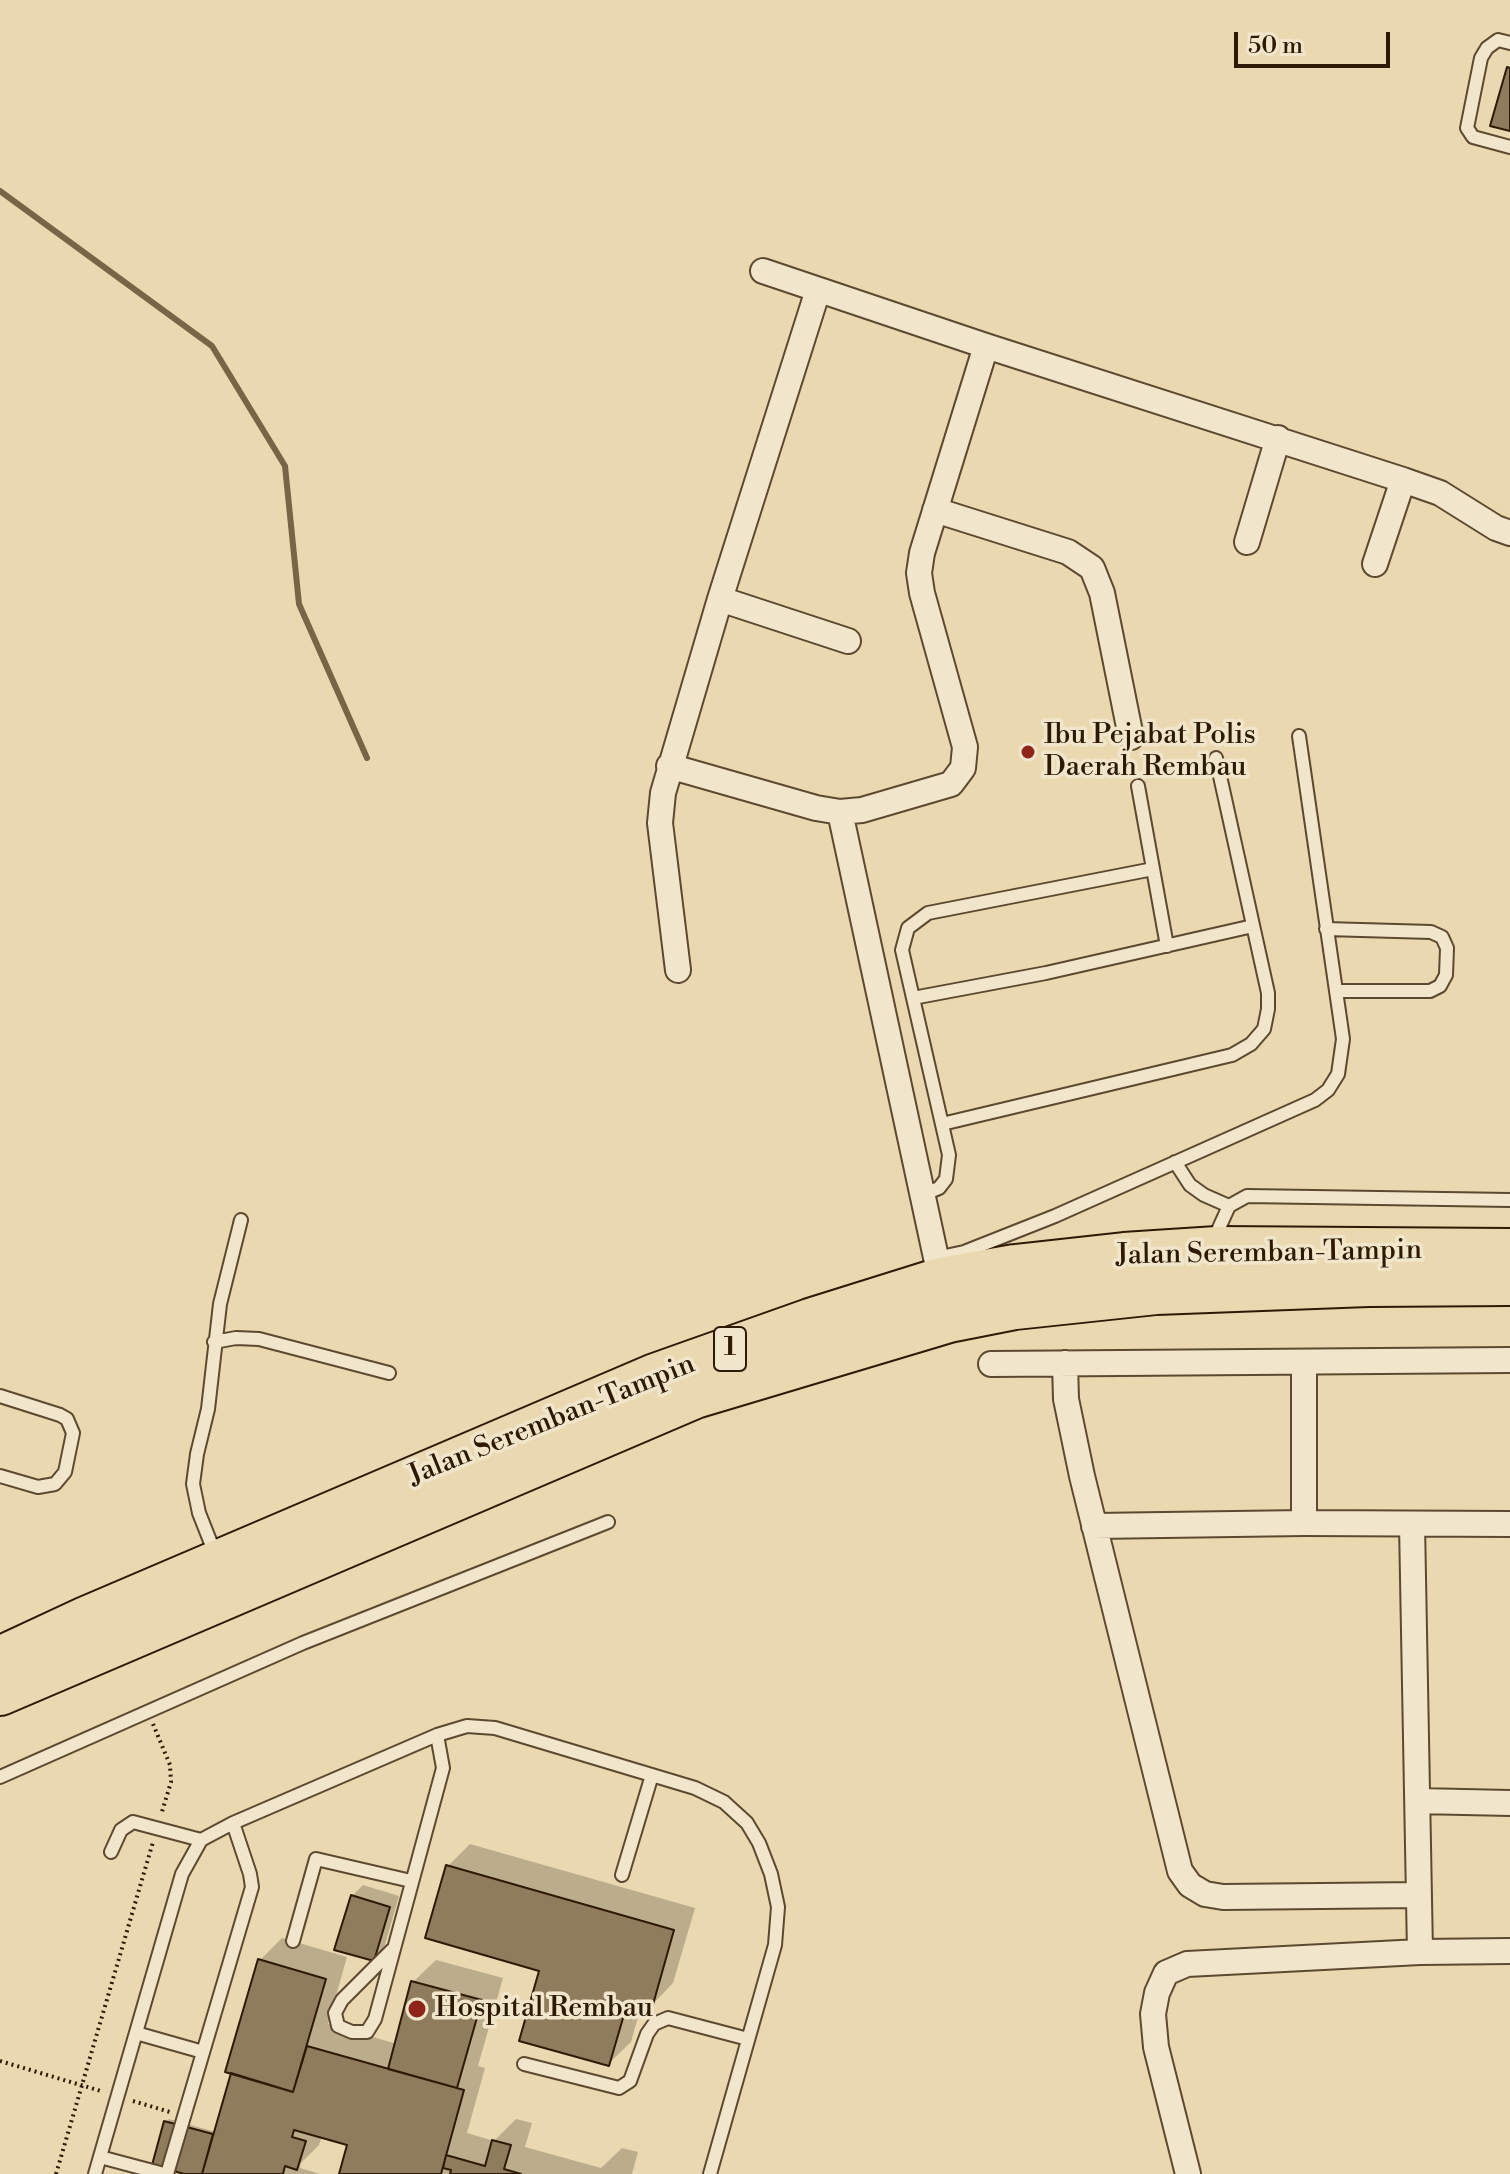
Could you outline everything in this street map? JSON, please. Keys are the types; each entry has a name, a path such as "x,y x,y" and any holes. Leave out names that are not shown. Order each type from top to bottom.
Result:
{"highway":[{"name":"Jalan Seremban-Tampin","path":"0,1659 218,1562 655,1376 810,1321 1030,1265 1124,1255 1217,1249 1510,1251"},
{"name":"Jalan Seremban-Tampin","path":"0,1693 695,1396 942,1286 1015,1307 1156,1292 1368,1284 1510,1283"}],"street":[{"path":"763,271 1403,480 1440,493 1496,528 1510,533"},
{"path":"678,970 660,823 669,766 818,290"},
{"path":"669,766 840,812 862,810 951,784 963,768 965,747 919,573 922,553 986,346"},
{"path":"1247,542 1278,438"},
{"path":"1375,564 1403,480"},
{"path":"935,510 1068,552 1092,568 1102,593 1131,737"},
{"path":"720,599 848,641"},
{"path":"840,812 942,1286"},
{"path":"991,1364 1304,1364 1510,1360"},
{"path":"1065,1363 1066,1399 1094,1526 1180,1871 1190,1885 1205,1894 1223,1897 1419,1895"},
{"path":"1304,1364 1304,1523"},
{"path":"1412,1524 1420,1952"},
{"path":"1094,1526 1510,1524"},
{"path":"1418,1801 1510,1803"},
{"path":"1188,2174 1156,2047 1153,2014 1157,1993 1166,1973 1187,1964 1420,1952 1510,1951"}],"lane":[{"path":"1510,43 1498,40 1487,48 1481,58 1467,128 1473,137 1510,147"},
{"path":"942,1286 964,1252 998,1240 1315,1100 1328,1090 1338,1074 1343,1039 1299,736"},
{"path":"942,1124 1232,1055 1251,1044 1264,1029 1268,993 1216,758"},
{"path":"1138,786 1167,946"},
{"path":"922,1195 939,1188 946,1179 949,1155 902,950 908,928 928,913 1153,869"},
{"path":"913,998 1046,973 1253,926"},
{"path":"1326,929 1431,932 1442,937 1447,948 1446,975 1440,986 1430,991 1337,991"},
{"path":"1175,1162 1190,1185 1229,1206"},
{"path":"1217,1249 1219,1228 1229,1206 1247,1196 1510,1200"},
{"path":"218,1562 199,1513 193,1484 208,1409 220,1304 241,1220"},
{"path":"214,1342 236,1338 259,1339 389,1373"},
{"path":"0,1396 60,1415 67,1419 73,1433 65,1472 55,1484 38,1487 0,1476"},
{"path":"0,1777 303,1643 608,1522"},
{"path":"95,2174 182,1874 201,1840 233,1823 437,1735 467,1726 495,1728 695,1788 724,1802 747,1823 771,1874 778,1907 775,1945 710,2174"},
{"path":"392,1950 342,2000 335,2013 338,2026 352,2032 367,2032 375,2019 443,1768 437,1735"},
{"path":"622,1875 652,1775"},
{"path":"111,1852 121,1830 133,1822 201,1840"},
{"path":"100,2157 166,2174 252,1887 233,1823"},
{"path":"293,1941 316,1859 411,1881"},
{"path":"524,2064 619,2088 630,2081 647,2034 654,2024 668,2018 748,2039"},
{"path":"136,2033 203,2052"}],"path":[{"path":"56,2174 171,1782 170,1765 147,1711"},
{"path":"0,2061 184,2117"}],"building":[{"path":"1507,67 1510,68 1510,131 1490,126"},
{"path":"446,1865 674,1930 652,2008 628,2001 609,2066 519,2041 539,1971 425,1938"},
{"path":"351,1895 390,1907 374,1961 334,1950"},
{"path":"258,1959 326,1979 293,2092 225,2072"},
{"path":"411,1981 482,2000 457,2088 388,2069"},
{"path":"307,2046 464,2090 441,2174 339,2174 347,2145 294,2130 292,2137 306,2141 297,2170 285,2166 283,2174 202,2174 231,2073 293,2092"},
{"path":"164,2121 213,2134 202,2174 184,2174 152,2165"},
{"path":"492,2140 511,2145 504,2169 521,2174 450,2174 451,2170 443,2168 446,2155 485,2166"}],"waterway":[{"path":"0,191 212,346 285,466 299,604 367,758"}],"place":[{"name":"Ibu Pejabat Polis Daerah Rembau","path":"1028,752"},
{"name":"Hospital Rembau","path":"417,2009"}]}
